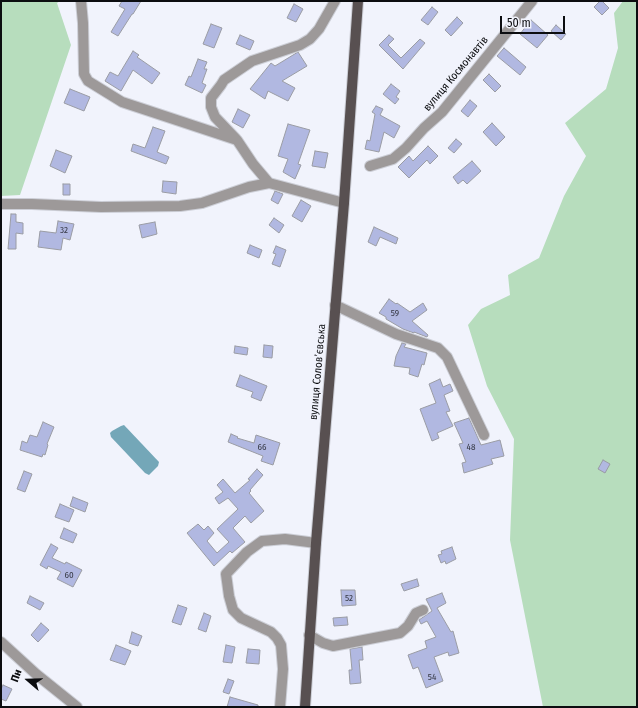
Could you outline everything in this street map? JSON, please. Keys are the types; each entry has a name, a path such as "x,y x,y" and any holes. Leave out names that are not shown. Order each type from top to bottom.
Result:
{"main road":[{"name":"вулиця Соловʼєвська","path":"305,707 309,634 344,203 358,1"}],"street":[{"path":"81,1 84,74 88,82 122,102 238,140"},
{"path":"269,183 253,164 238,140 215,117 211,107 211,98 224,80 252,61 300,45 310,39 319,29 335,1"},
{"name":"вулиця Космонавтів","path":"370,166 393,159 442,112 532,1"},
{"path":"1,204 101,207 180,206 202,203 249,187 269,183 344,203"},
{"path":"335,305 396,334 438,348 447,357 484,435"},
{"path":"280,707 283,669 281,645 271,632 241,618 233,610 229,596 226,574 247,552 262,541 285,539 316,543"},
{"path":"309,634 323,643 333,646 400,633 408,626 416,613 423,610"},
{"path":"1,642 36,674 77,707"}],"green space":[{"path":"1,1 60,1 57,3 71,45 20,195 1,196"},
{"path":"623,1 637,1 637,707 543,707 510,540 514,439 487,386 468,325 481,309 510,295 508,275 539,258 564,196 586,156 565,123 606,89 618,48 614,13"}],"water":[{"path":"124,425 159,462 158,466 149,475 145,473 111,437 110,433 112,431"}],"building":[{"path":"122,1 141,1 118,36 111,32 125,9 119,6"},
{"path":"602,1 609,8 602,15 594,7"},
{"path":"294,4 303,9 296,22 287,18"},
{"path":"432,7 438,12 428,25 421,20"},
{"path":"457,17 463,23 451,36 445,30"},
{"path":"531,20 548,35 537,48 520,34"},
{"path":"211,24 222,28 214,48 203,44"},
{"path":"556,25 566,34 561,40 551,31"},
{"path":"240,35 254,41 250,50 236,44"},
{"path":"389,35 394,39 388,45 401,58 420,39 425,43 403,69 379,45"},
{"path":"504,48 526,67 520,75 497,56"},
{"path":"133,51 139,55 137,57 160,73 152,84 133,70 121,91 105,81 110,72 118,76"},
{"path":"298,52 307,66 282,81 295,88 288,101 268,91 265,99 250,89 271,63 275,66"},
{"path":"198,59 207,62 204,69 207,69 202,83 206,85 202,93 185,85 189,76 191,77"},
{"path":"489,74 501,86 495,92 483,80"},
{"path":"391,84 400,91 396,97 399,99 395,104 383,94"},
{"path":"70,89 90,97 84,111 64,103"},
{"path":"470,100 477,106 468,117 461,111"},
{"path":"376,106 383,109 380,115 400,126 394,138 384,132 379,152 365,149 367,140 370,141 375,114 372,112"},
{"path":"238,109 250,115 243,128 232,122"},
{"path":"492,123 505,137 496,146 483,132"},
{"path":"288,124 310,130 298,164 301,165 295,179 283,172 288,159 278,156"},
{"path":"153,127 165,131 157,152 169,157 166,164 131,151 133,144 145,148"},
{"path":"456,139 462,144 454,153 448,148"},
{"path":"428,146 438,156 430,164 427,160 409,178 398,167 409,156 413,161"},
{"path":"56,150 72,156 65,173 50,166"},
{"path":"315,151 328,153 325,168 312,166"},
{"path":"472,161 481,171 467,184 463,180 458,184 453,177"},
{"path":"163,181 177,182 176,194 162,192"},
{"path":"63,184 70,184 70,195 63,195"},
{"path":"275,191 283,194 278,204 271,200"},
{"path":"301,200 311,206 302,222 292,216"},
{"path":"11,214 16,214 16,222 23,223 23,234 16,233 16,249 8,249"},
{"path":"274,218 284,225 279,233 269,225"},
{"path":"58,221 74,224 70,240 63,238 61,250 38,247 40,231 56,233"},
{"path":"155,222 157,234 142,238 139,225"},
{"path":"374,227 398,238 396,244 380,237 376,246 368,242"},
{"path":"250,245 262,250 259,258 247,253"},
{"path":"276,246 286,250 280,267 272,264 276,254 273,253"},
{"path":"389,299 410,312 423,303 427,310 412,321 428,335 427,337 403,329 379,313"},
{"path":"402,343 406,344 404,347 427,353 424,365 422,364 418,377 409,374 410,368 394,366 396,356"},
{"path":"264,345 273,346 272,358 263,357"},
{"path":"235,346 248,348 247,355 234,353"},
{"path":"240,375 267,386 261,401 251,397 253,392 236,386"},
{"path":"440,379 443,387 450,384 453,391 444,395 450,411 446,412 453,426 437,433 439,438 432,441 420,409 436,403 429,384"},
{"path":"469,418 481,445 500,440 504,456 491,459 493,464 464,473 462,463 466,462 459,444 463,443 454,423"},
{"path":"43,422 54,427 47,444 45,455 43,454 42,457 20,450 22,441 27,443 30,435 37,437"},
{"path":"231,434 238,437 237,438 254,443 256,435 280,443 273,465 261,461 263,456 228,442"},
{"path":"603,460 610,464 605,473 598,469"},
{"path":"257,469 263,475 249,493 264,511 251,523 245,516 233,528 245,542 232,553 230,551 214,566 187,533 198,524 204,530 208,526 214,533 207,541 217,553 229,542 217,529 238,509 228,498 219,504 215,498 223,492 217,485 223,479 235,493 250,480 248,479"},
{"path":"24,471 32,474 25,492 17,489"},
{"path":"73,497 88,503 85,512 70,506"},
{"path":"60,504 74,510 69,522 55,517"},
{"path":"64,528 77,534 73,543 60,538"},
{"path":"51,544 58,548 52,558 65,564 66,562 82,570 73,587 57,579 61,572 48,566 47,569 40,565"},
{"path":"452,547 456,559 446,564 445,561 441,563 438,555 442,554 441,551"},
{"path":"417,579 419,586 404,591 401,584"},
{"path":"341,590 355,590 356,605 342,606"},
{"path":"442,593 446,603 437,608 451,632 453,631 459,653 449,656 448,652 434,657 443,681 426,688 418,667 413,669 408,655 427,648 425,641 436,637 427,621 421,624 419,620 432,611 426,599"},
{"path":"30,596 44,603 40,610 27,603"},
{"path":"178,605 187,608 181,625 172,622"},
{"path":"204,613 211,616 206,632 198,629"},
{"path":"347,617 348,625 334,626 333,618"},
{"path":"41,623 49,630 38,642 31,635"},
{"path":"132,632 142,636 138,646 129,643"},
{"path":"116,645 131,651 125,665 110,660"},
{"path":"226,645 235,647 232,663 223,662"},
{"path":"362,647 363,660 359,660 361,683 350,684 349,670 352,670 350,649"},
{"path":"248,649 260,650 259,664 246,663"},
{"path":"228,679 234,681 229,694 223,692"},
{"path":"3,685 12,689 6,701 1,699 1,689"},
{"path":"230,697 258,705 258,707 227,707"}]}
